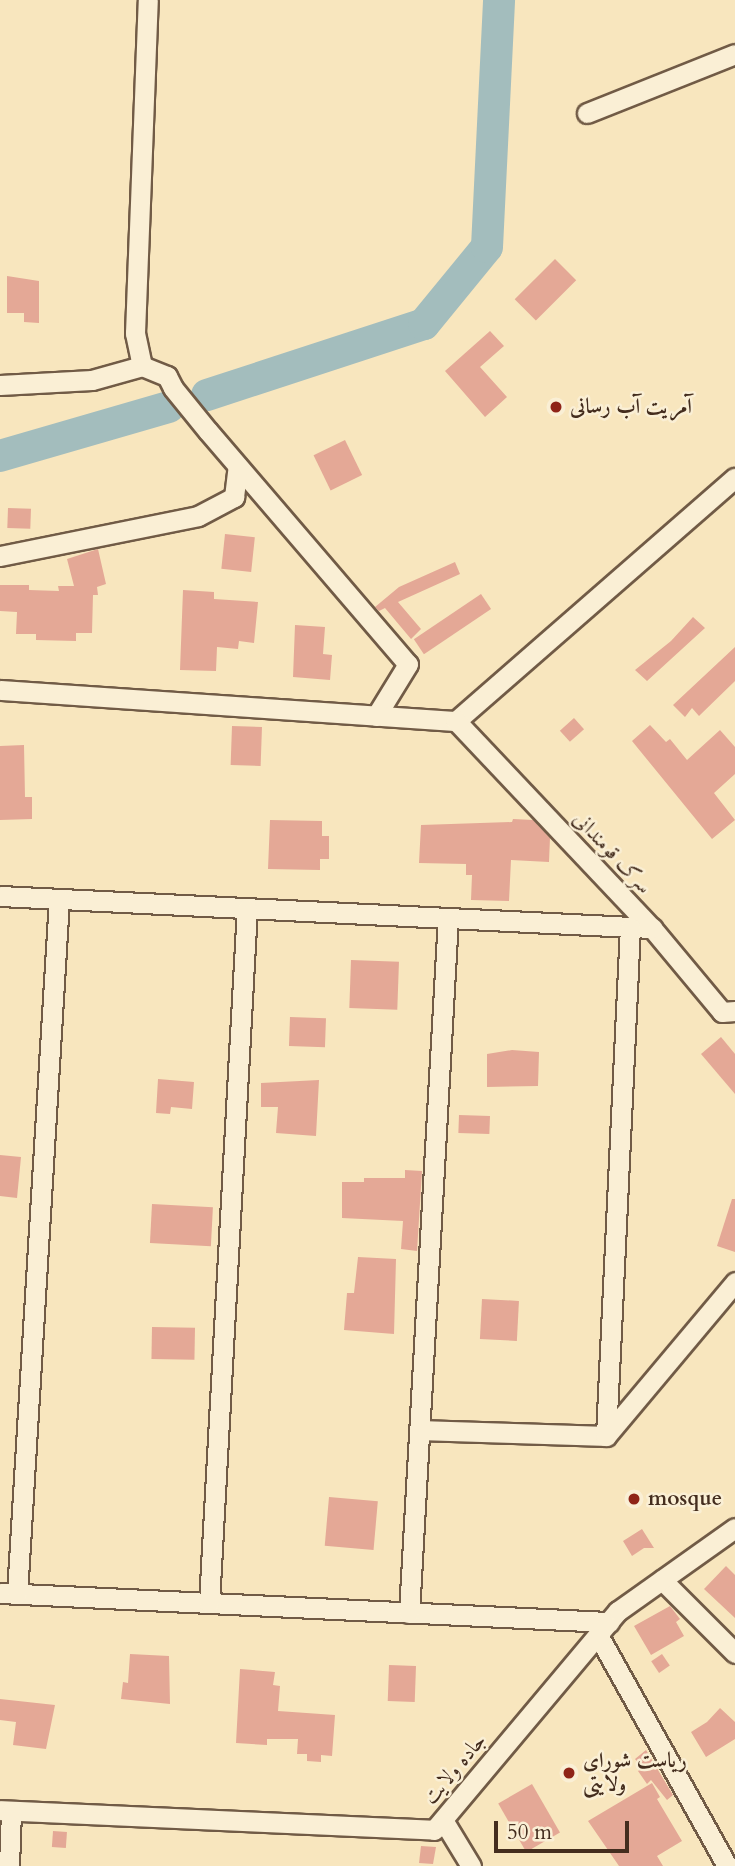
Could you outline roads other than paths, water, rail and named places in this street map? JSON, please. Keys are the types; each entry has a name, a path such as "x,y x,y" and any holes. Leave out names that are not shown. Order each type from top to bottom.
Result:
{"street":[{"path":"142,366 135,333 148,0"},
{"path":"587,113 735,54"},
{"path":"0,385 92,380 142,366 167,376 173,388 238,466 408,664 376,716"},
{"path":"0,556 198,516 234,497 238,466"},
{"path":"0,690 456,722 735,478"},
{"name":"سرک قومندانی","path":"456,722 652,928 722,1012 735,1011"},
{"path":"0,896 652,928"},
{"path":"59,899 8,1593 409,1613 603,1629 727,1866"},
{"path":"209,1603 247,909"},
{"path":"409,1613 448,918"},
{"path":"606,1436 630,928"},
{"path":"606,1436 735,1282"},
{"path":"420,1430 606,1436"},
{"name":"جاده ولایت","path":"5,1811 434,1830 618,1611 735,1528"},
{"path":"662,1580 735,1653"},
{"path":"5,1811 9,1866"},
{"path":"443,1820 471,1866"}],"waterway":[{"path":"207,395 424,324 487,247 499,0"},
{"path":"0,456 169,407"}],"place":[{"name":"آمریت آب رسانی","path":"556,407"},
{"name":"mosque","path":"634,1499"},
{"name":"ریاست شورای ولایتی","path":"569,1773"}]}
